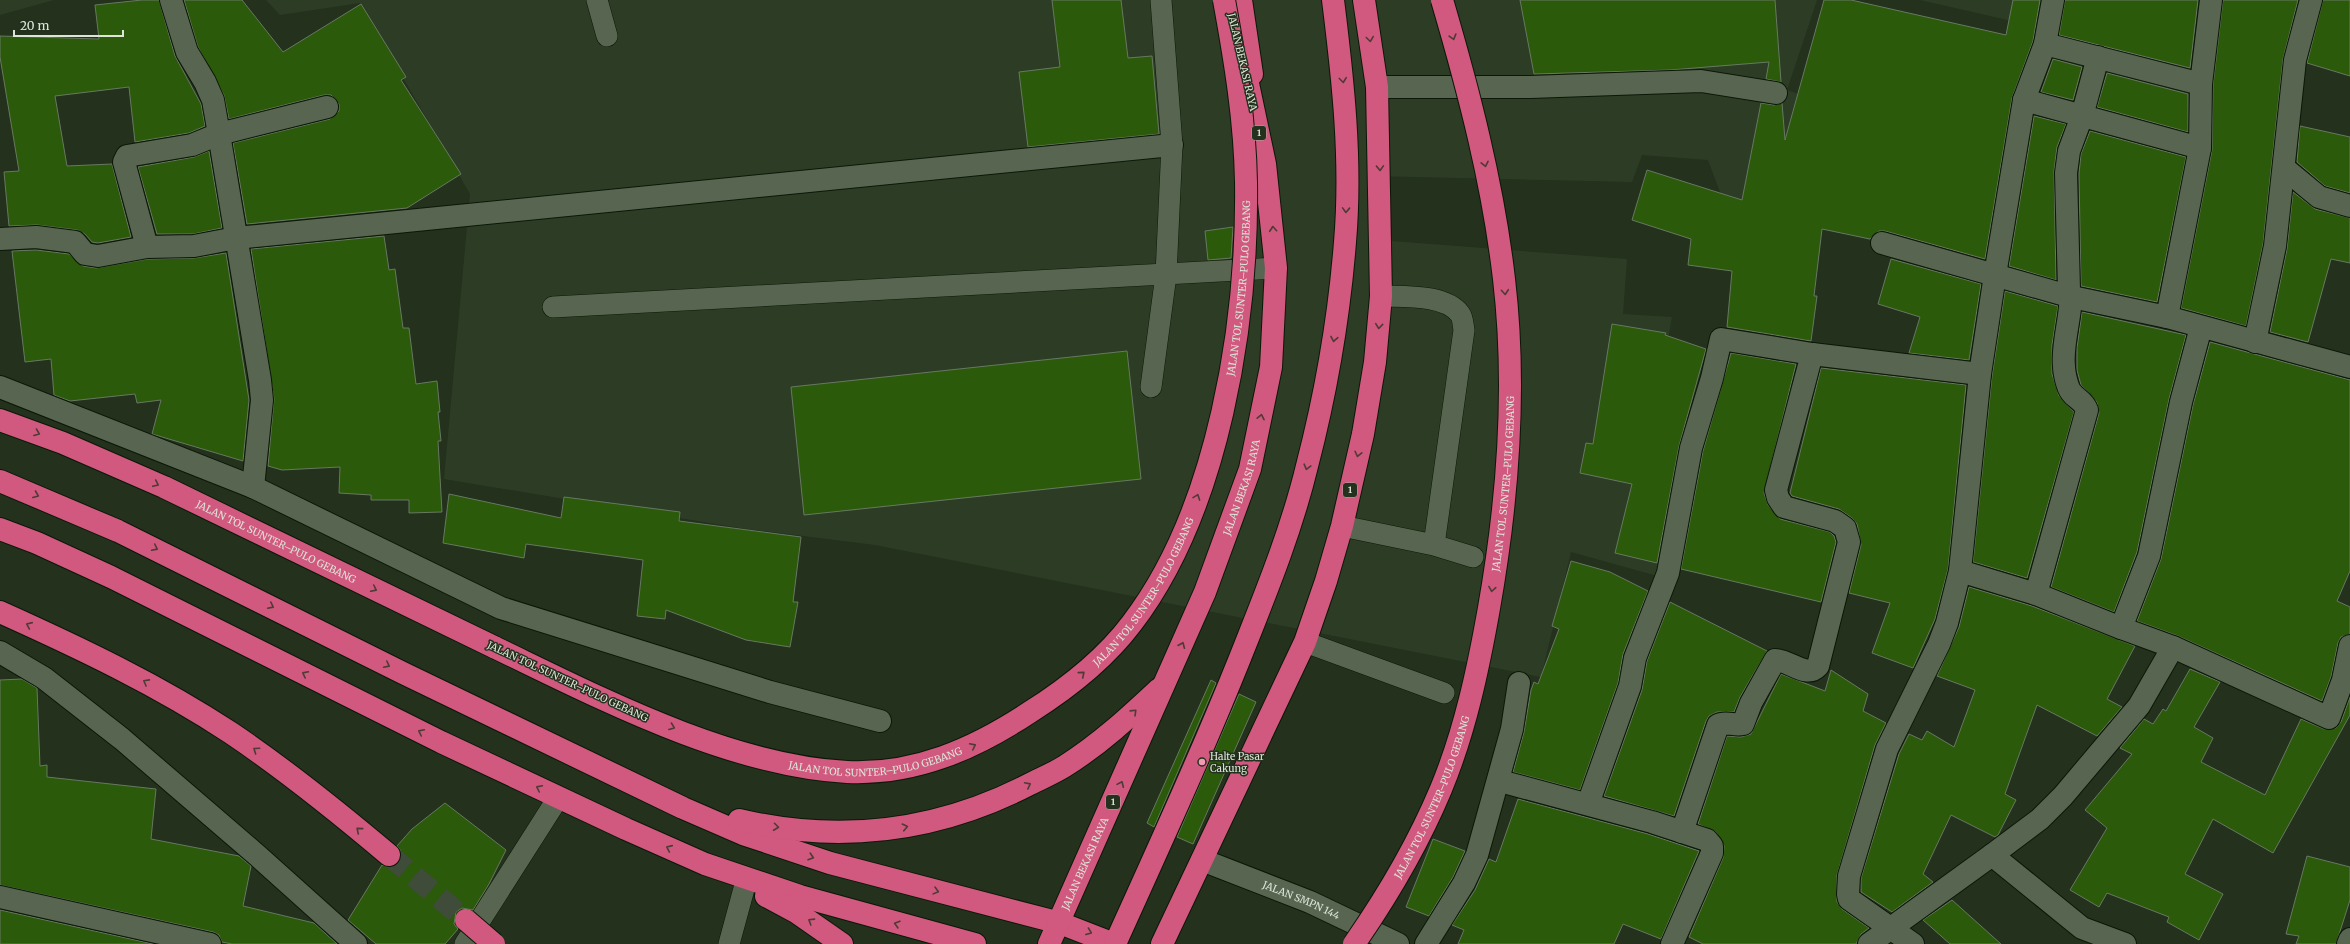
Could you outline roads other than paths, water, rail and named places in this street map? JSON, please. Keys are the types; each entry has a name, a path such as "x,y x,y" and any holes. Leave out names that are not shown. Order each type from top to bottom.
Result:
{"highway":[{"name":"JALAN TOL SUNTER–PULO GEBANG","path":"0,420 70,446 164,487 496,648 647,718 733,750 800,767 849,772 915,766 966,749 993,736 1046,702 1098,660 1133,622 1176,550 1209,462 1225,393 1244,266 1246,181 1240,103 1224,0"},
{"name":"JALAN BEKASI RAYA","path":"1050,944 1205,592 1250,468 1271,367 1276,268 1266,164 1229,0"},
{"path":"1241,0 1266,164"},
{"path":"0,481 118,531 683,808 742,834 830,863 1060,922 1114,944 1191,777 1260,609 1292,517 1307,468 1321,406 1338,316 1346,240 1348,172 1344,88 1333,0"},
{"name":"1","path":"1162,944 1305,642 1326,581 1342,526 1370,391 1382,296 1377,87 1364,0"},
{"name":"JALAN TOL SUNTER–PULO GEBANG","path":"1354,944 1412,852 1432,809 1453,756 1484,640 1496,565 1505,484 1510,384 1504,278 1491,196 1478,131 1442,0"},
{"path":"0,529 37,543 111,577 558,798 705,864 796,912 842,944"},
{"path":"0,612 111,663 217,724 296,780 389,855"},
{"path":"683,808 762,826 826,833 892,830 948,818 1004,797 1065,766 1118,728 1167,681"},
{"path":"705,864 800,896 975,944"},
{"path":"466,920 494,944"}],"street":[{"path":"170,0 187,52 205,82 212,100 219,134 262,400 253,487"},
{"path":"1913,944 1849,899 1849,876 1887,749 1947,623 1960,572 1980,374 1995,275 2024,100 2045,44 2053,0"},
{"path":"2167,317 2200,148 2201,84 2211,0"},
{"path":"2255,342 2274,246 2295,60 2311,0"},
{"path":"2045,44 2201,84"},
{"path":"2036,594 2086,410 2085,405 2070,391 2064,366 2064,337 2072,297 2069,290 2066,173 2069,151 2082,116 2098,58"},
{"path":"1377,87 1530,87 1701,81 1776,93"},
{"path":"2024,100 2200,148"},
{"path":"147,247 124,162 127,156 192,145 219,134 327,107"},
{"path":"0,239 36,237 75,242 85,254 98,256 147,247 194,246 236,238 1172,145"},
{"path":"2284,168 2319,197 2350,206"},
{"path":"1882,243 2072,297 2167,317 2350,368"},
{"path":"2120,628 2149,556 2181,402 2201,327"},
{"path":"1588,804 1630,686 1635,658 1668,573 1691,448 1712,378 1721,339 1812,354 1980,374"},
{"path":"1682,832 1718,725 1722,722 1737,726 1743,724 1751,703 1775,660 1783,660 1807,672 1814,671 1818,666 1830,623 1849,542 1845,528 1835,522 1784,507 1778,498 1776,490 1812,354"},
{"path":"0,387 253,487 501,608 770,692 880,720"},
{"path":"1960,572 2036,594 2120,628 2173,646 2329,718 2346,681 2350,646"},
{"path":"1869,944 1992,855 2040,818 2063,796 2139,706 2173,646"},
{"path":"0,652 44,678 122,738 258,856 356,944"},
{"path":"1426,944 1464,883 1477,856 1500,781 1512,730 1519,683"},
{"path":"1500,781 1588,804 1707,840 1712,846 1712,853 1672,944"},
{"path":"1992,855 2082,928 2125,944"},
{"name":"JALAN SMPN 144","path":"1202,860 1310,902 1398,944"},
{"path":"0,897 210,944"},
{"path":"2348,944 2350,939"}],"lane":[{"path":"598,0 606,36"},
{"path":"1151,387 1166,275 1172,145 1161,0"},
{"path":"553,307 1276,268"},
{"path":"1382,296 1420,297 1448,304 1461,315 1464,330 1434,545"},
{"path":"1342,526 1434,545 1473,558"},
{"path":"1305,642 1444,693"},
{"path":"465,944 558,798"},
{"path":"729,944 745,885"}],"tunnel":[{"path":"389,855 466,920"}],"place":[{"name":"Halte Pasar Cakung","path":"1202,762"}]}
